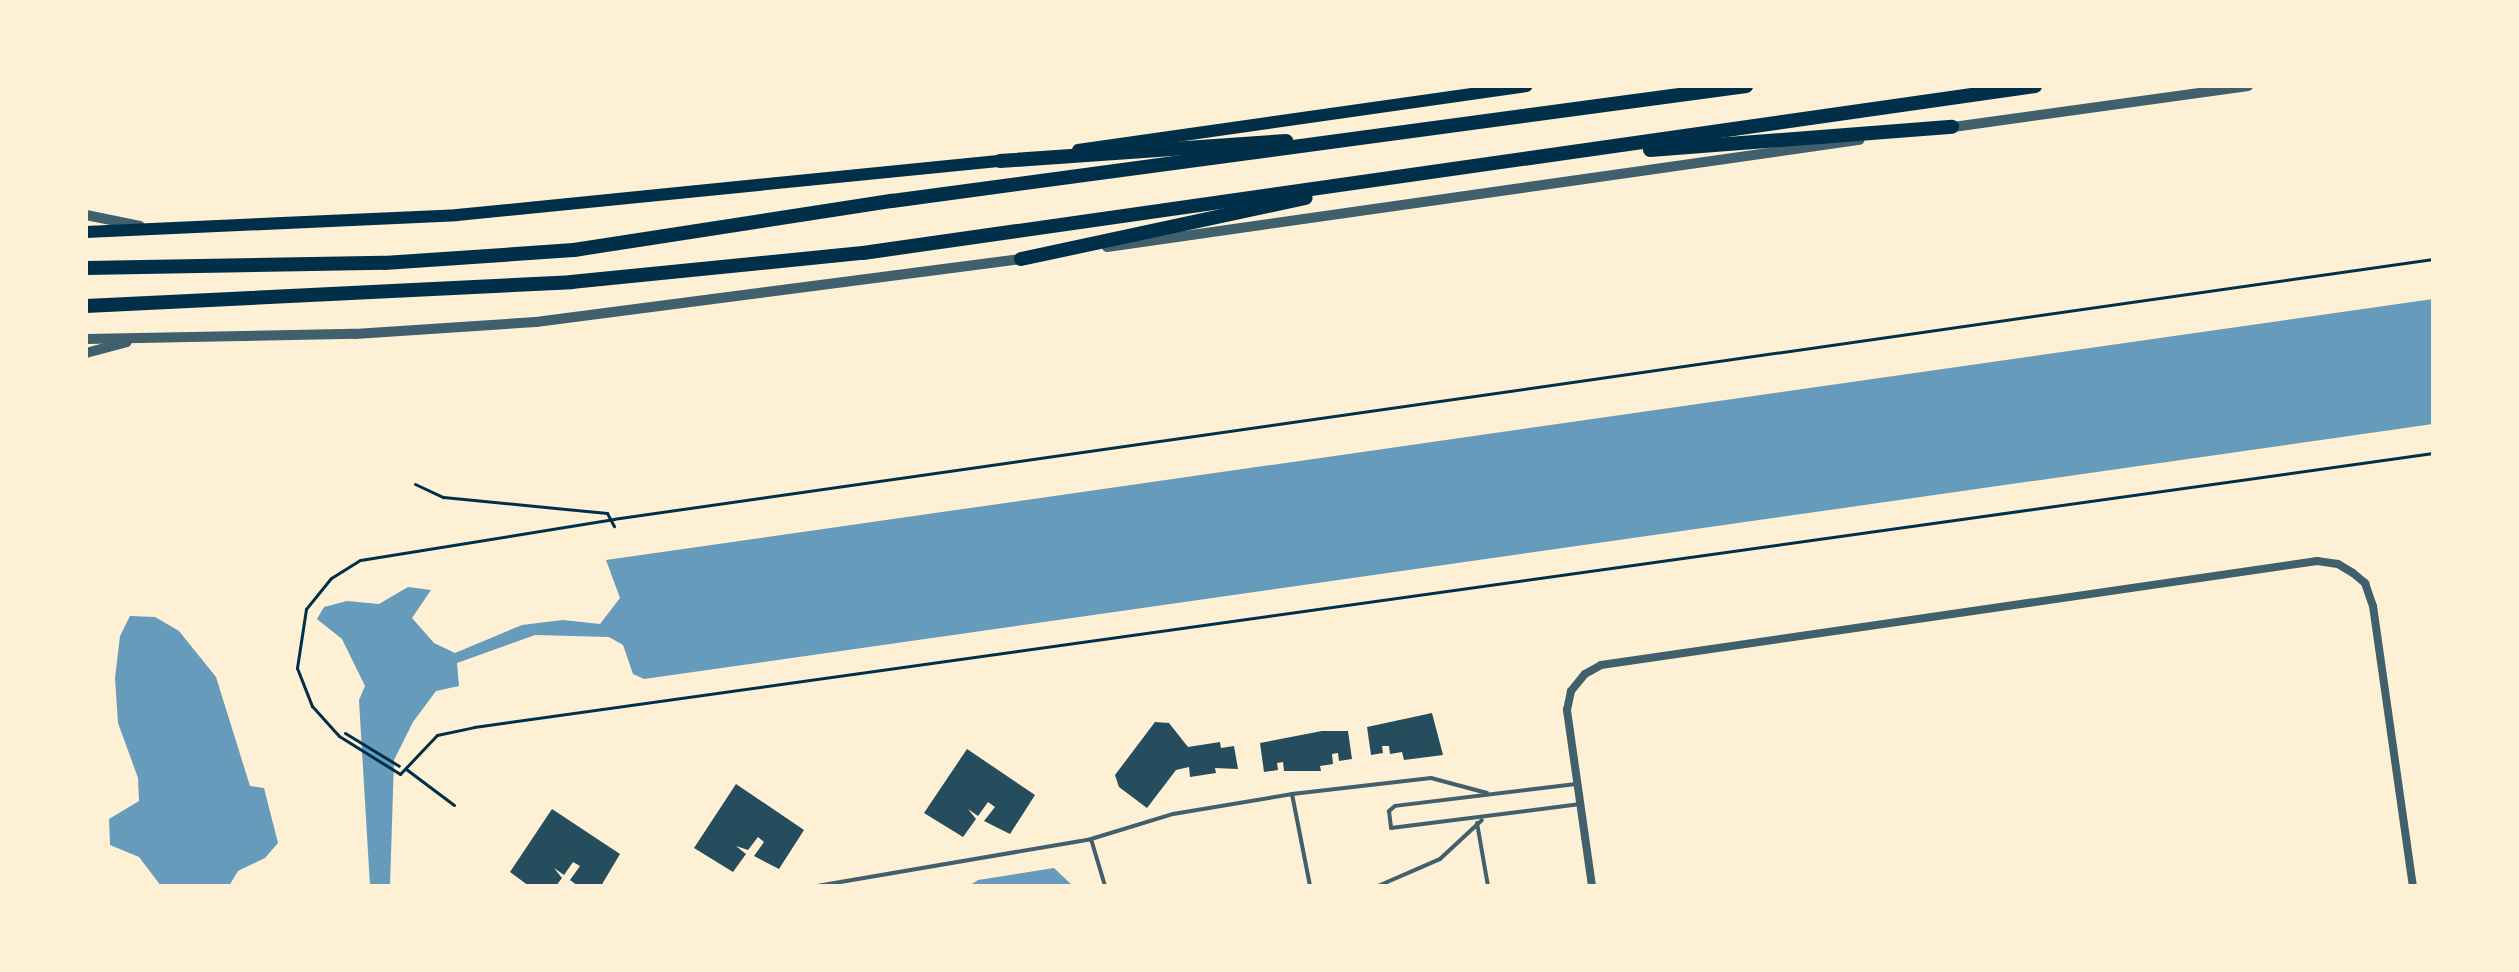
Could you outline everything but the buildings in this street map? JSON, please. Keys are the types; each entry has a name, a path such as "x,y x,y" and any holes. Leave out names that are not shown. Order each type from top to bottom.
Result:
{"highway":[{"path":"1520,118 1672,86"},
{"path":"86,268 384,263 574,250 892,201 1426,132 1746,86"},
{"path":"86,306 571,282 863,253 2035,86"},
{"path":"1522,159 1952,127"},
{"path":"1000,161 1426,132"},
{"path":"1021,259 1431,172"}],"main road":[{"path":"86,232 457,215 1000,161 1526,86"}],"street":[{"path":"86,339 355,334 536,322 1021,259 2248,86"},
{"path":"86,215 149,228"},
{"path":"86,353 146,337"},
{"path":"1592,886 1567,710 1571,691 1601,665 2317,561 2338,564 2353,573 2365,583 2373,606 2413,886"}],"lane":[{"path":"817,886 1091,839 1173,814 1292,794 1431,778 1487,793"},
{"path":"1576,784 1395,806 1389,811 1391,828 1400,830 1581,804"},
{"path":"1292,794 1310,886"},
{"path":"1378,886 1440,859 1487,817"},
{"path":"1477,823 1488,886"},
{"path":"1091,839 1105,886"}],"path":[{"path":"2433,259 614,519 360,560 331,578 306,609 297,668 312,706 339,736 400,774 437,735 519,720 2433,453"},
{"path":"415,484 443,497 607,513 614,519 614,526"},
{"path":"345,733 399,766"},
{"path":"405,768 454,805"}],"water":[{"path":"2433,299 2433,424 644,679 633,674 623,645 609,637 535,635 457,663 459,686 436,691 413,722 394,760 390,886 370,886 359,700 365,686 342,639 317,619 324,607 347,601 379,604 408,587 431,590 412,618 434,643 455,653 522,625 563,620 600,624 620,598 606,560"},
{"path":"130,616 155,617 179,631 216,677 250,786 264,788 278,843 265,858 238,871 229,886 161,886 139,857 110,845 109,819 139,801 138,778 118,723 115,678 120,636"},
{"path":"1054,868 1073,886 969,886 978,880"}]}
